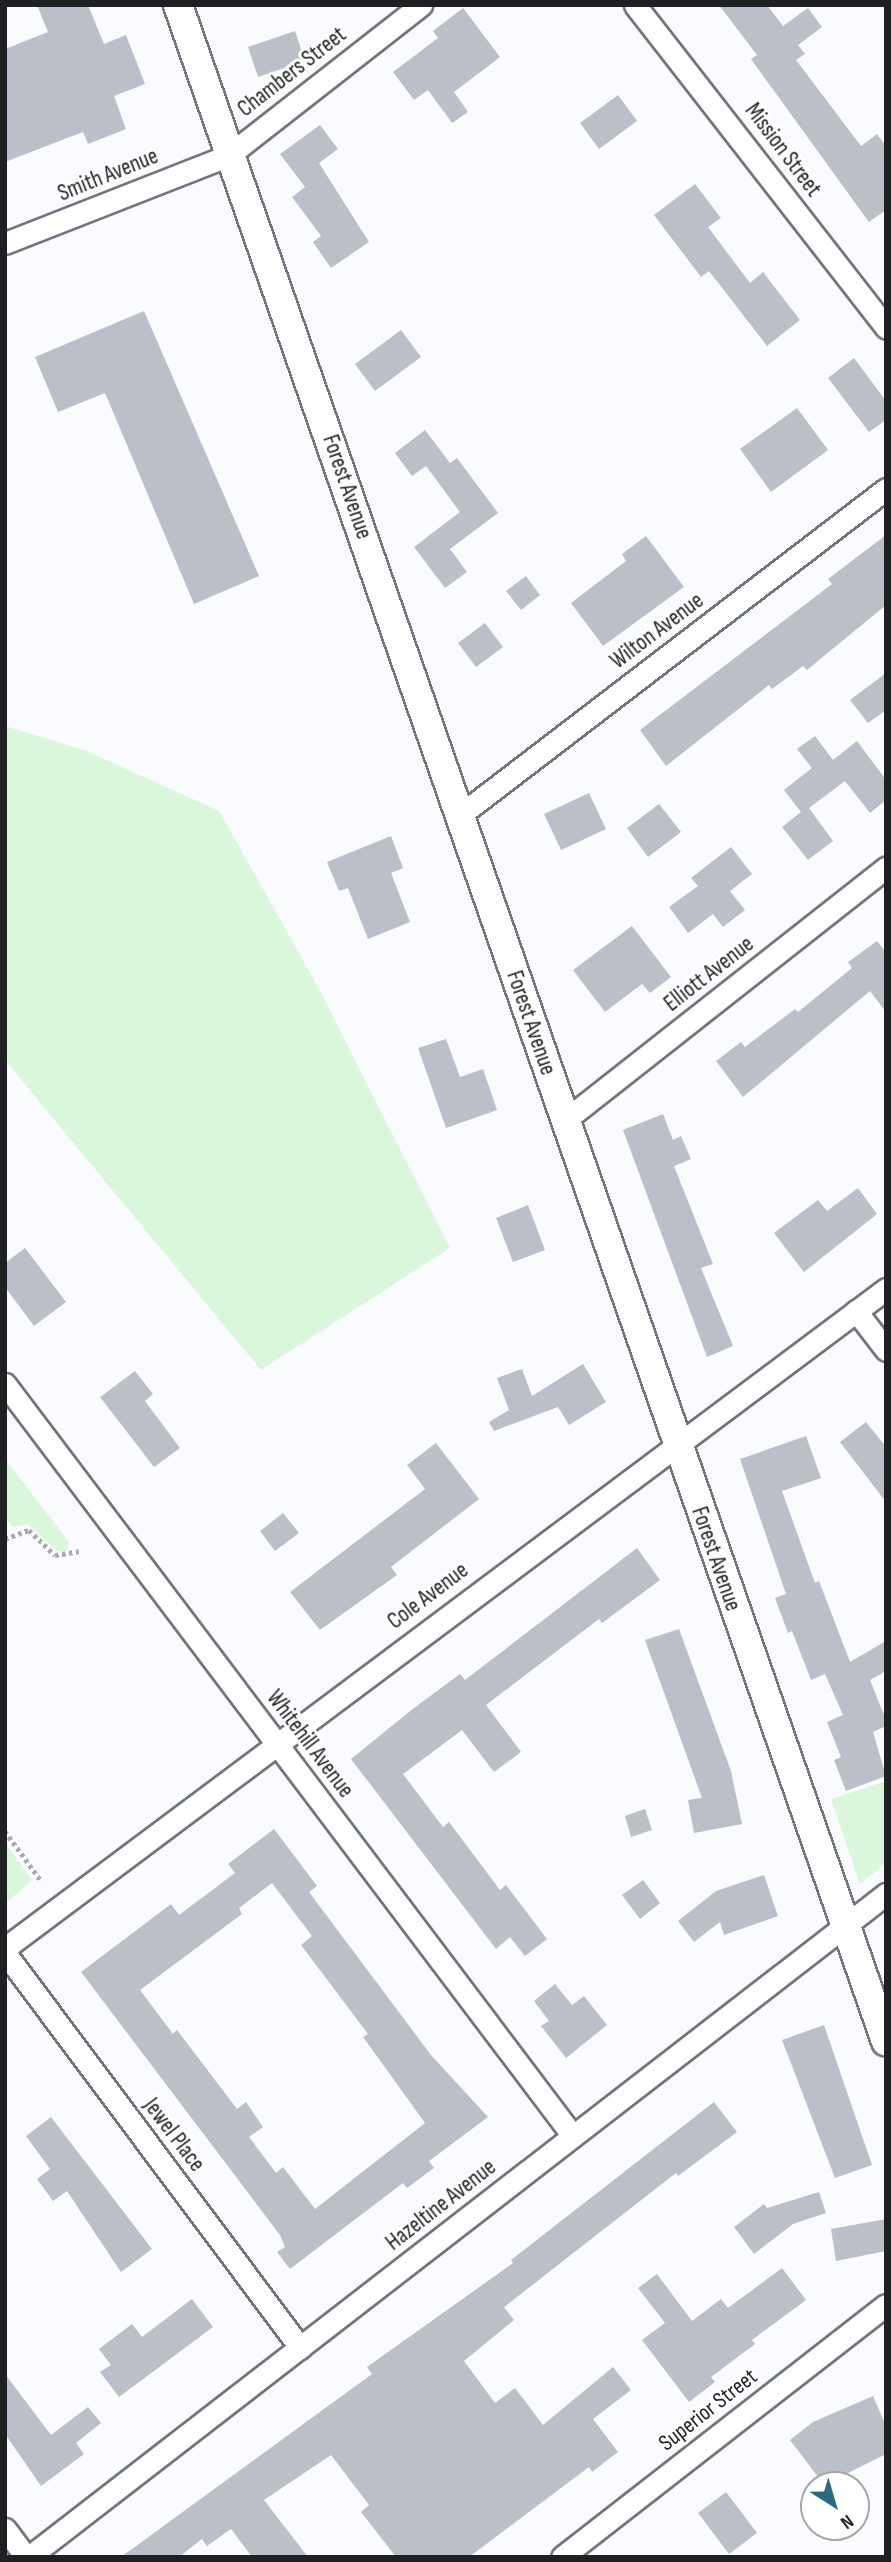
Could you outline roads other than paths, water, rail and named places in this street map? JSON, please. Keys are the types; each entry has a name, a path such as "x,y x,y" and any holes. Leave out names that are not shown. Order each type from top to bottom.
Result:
{"main road":[{"name":"Forest Avenue","path":"178,5 460,815 675,1444 883,2023"}],"street":[{"name":"Chambers Street","path":"229,155 421,5"},
{"name":"Mission Street","path":"635,5 886,328"},
{"name":"Smith Avenue","path":"5,243 229,155"},
{"name":"Wilton Avenue","path":"460,815 886,489"},
{"name":"Elliott Avenue","path":"565,1121 886,868"},
{"name":"Cole Avenue","path":"5,1951 276,1743 886,1289"},
{"path":"856,1311 886,1350"},
{"name":"Whitehill Avenue","path":"5,1384 573,2136"},
{"name":"Hazeltine Avenue","path":"27,2557 886,1894"},
{"name":"Jewel Place","path":"5,1951 300,2348"},
{"name":"Superior Street","path":"562,2557 886,2305"},
{"path":"5,2529 27,2557"}]}
